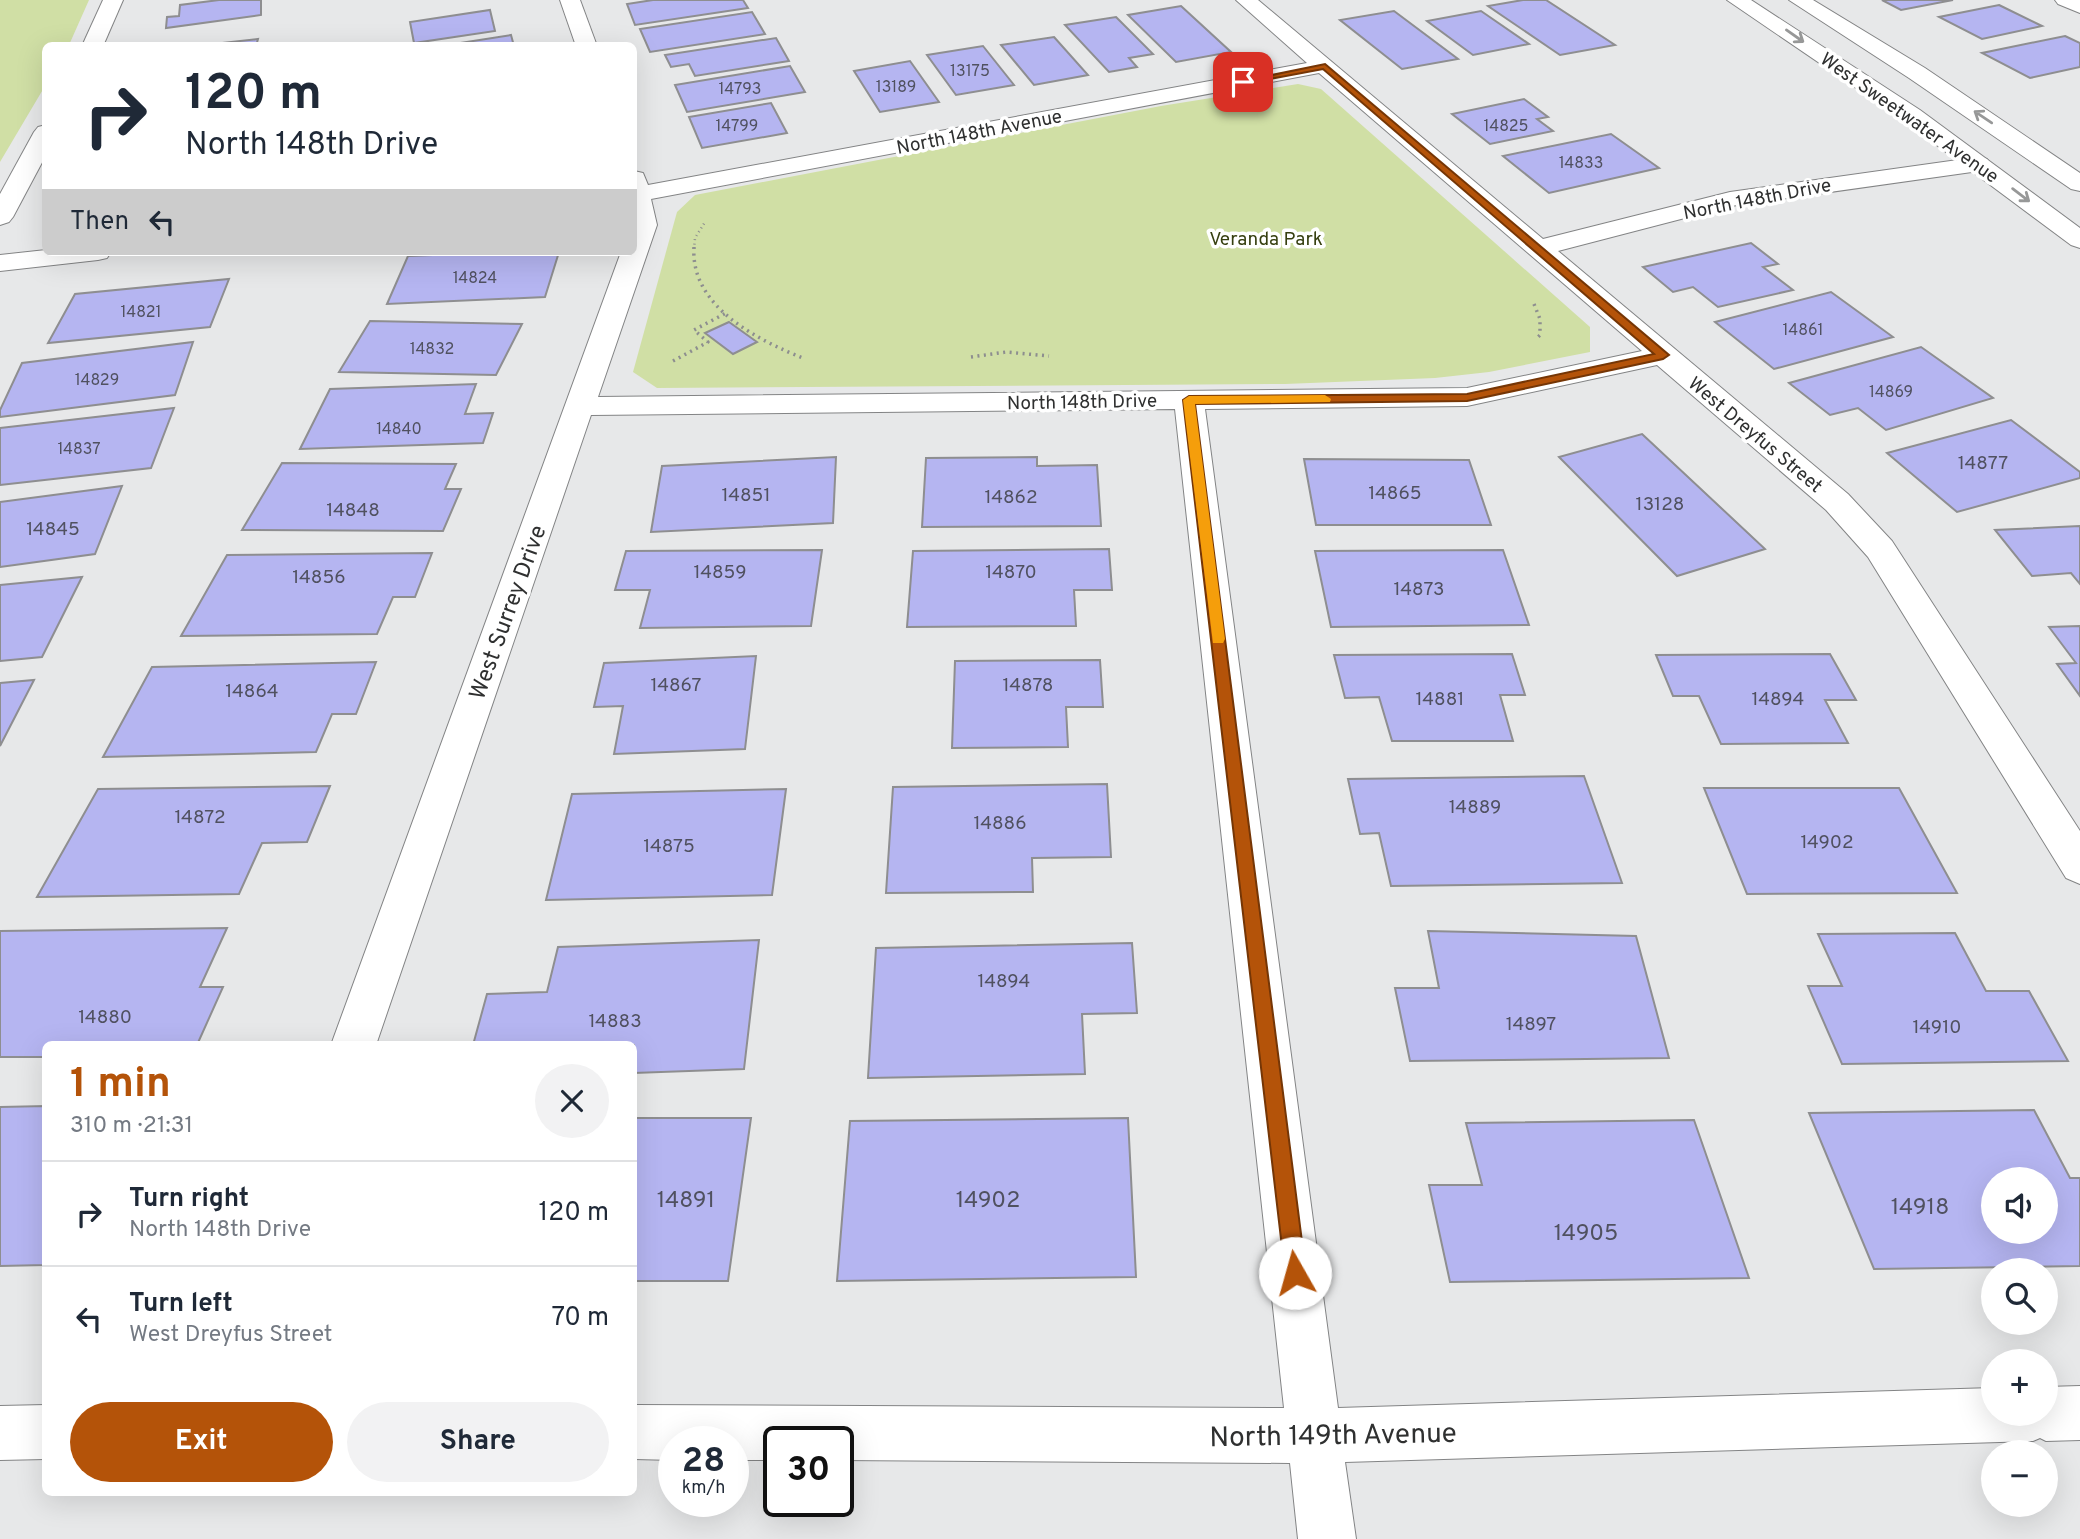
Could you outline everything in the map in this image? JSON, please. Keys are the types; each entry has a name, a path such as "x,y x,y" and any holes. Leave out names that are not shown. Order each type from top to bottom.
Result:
{"street":[{"path":"94,42 113,0"},
{"path":"570,0 586,42"},
{"name":"West Sweetwater Avenue","path":"1737,0 1784,29 1979,164 2080,240"},
{"name":"West Sweetwater Avenue","path":"1799,0 1917,73 2080,184"},
{"path":"2066,0 2080,7"},
{"name":"West Dreyfus Street","path":"1258,3 1325,66 1837,502 1880,549 2080,866"},
{"name":"North 148th Avenue","path":"637,189 1325,66"},
{"path":"0,217 42,139"},
{"name":"North 148th Drive","path":"1538,248 1730,199 1979,164"},
{"name":"West Surrey Drive","path":"637,197 644,225 637,245"},
{"path":"0,262 59,256"},
{"name":"West Surrey Drive","path":"354,1041 633,256"},
{"name":"North 148th Drive","path":"580,406 1467,397 1663,355"},
{"path":"1189,400 1327,1539"},
{"path":"2058,1414 2080,1413"},
{"name":"North 149th Avenue","path":"637,1432 1315,1436 1981,1416"},
{"path":"0,1433 42,1432"}],"path":[{"path":"707,217 694,240 692,260 703,289 712,302 762,340 807,360"},
{"path":"1531,298 1540,319 1541,335 1533,342"},
{"path":"662,367 708,342 695,330 726,313"},
{"path":"965,359 1006,352 1054,357"}],"green space":[{"path":"0,0 89,0 70,42 42,42 42,91 0,162"},
{"name":"Veranda Park","path":"1298,84 1321,89 1590,327 1590,352 1489,372 1435,378 1285,384 657,388 633,372 677,212 695,195 1161,106"}],"building":[{"path":"219,0 261,0 261,15 166,28 167,17 179,16 180,5"},
{"path":"653,0 743,0 748,8 635,25 627,4"},
{"path":"1523,0 1546,0 1615,45 1560,55 1488,6"},
{"path":"1882,0 1953,0 1901,10"},
{"path":"1999,5 2042,26 1982,39 1939,17"},
{"path":"1181,6 1231,52 1176,62 1128,15"},
{"path":"490,10 495,31 414,42 410,22"},
{"path":"1394,11 1458,59 1402,69 1340,20"},
{"path":"1481,11 1529,44 1473,55 1427,21"},
{"path":"752,12 765,34 650,52 640,29"},
{"path":"1116,17 1153,54 1129,58 1137,67 1109,72 1065,25"},
{"path":"511,35 513,42 466,42"},
{"path":"2065,36 2080,43 2080,67 2030,78 1982,53"},
{"path":"1054,37 1088,75 1034,85 1001,45"},
{"path":"776,38 789,61 695,76 689,64 671,67 665,55"},
{"path":"258,39 257,42 231,42"},
{"path":"983,46 1014,85 956,95 927,55"},
{"path":"910,61 939,102 880,112 854,71"},
{"path":"790,66 805,92 687,112 675,85"},
{"path":"1524,99 1548,117 1537,119 1553,131 1490,144 1452,114"},
{"path":"771,103 787,133 702,148 689,117"},
{"path":"1611,134 1659,168 1549,193 1503,156"},
{"path":"1751,243 1778,264 1763,267 1793,290 1718,307 1693,287 1673,292 1643,267"},
{"path":"408,256 558,256 545,297 387,304"},
{"path":"229,279 210,327 48,343 75,294"},
{"path":"1831,292 1893,337 1774,369 1715,322"},
{"path":"370,321 522,324 496,375 339,372"},
{"path":"729,322 757,342 733,354 705,333"},
{"path":"193,342 175,395 0,417 0,410 22,363"},
{"path":"1921,347 1993,398 1886,430 1858,408 1830,415 1789,383"},
{"path":"476,384 465,414 493,413 483,443 300,449 330,389"},
{"path":"174,408 151,468 0,485 0,428"},
{"path":"2011,420 2080,472 2080,478 1957,512 1887,453"},
{"path":"1642,434 1765,549 1677,576 1559,457"},
{"path":"836,457 833,523 651,532 662,466"},
{"path":"1037,457 1037,466 1097,465 1101,526 922,527 926,458"},
{"path":"1304,459 1469,460 1491,525 1316,525"},
{"path":"282,463 456,464 445,489 461,489 443,531 242,530"},
{"path":"122,486 95,554 0,567 0,502"},
{"path":"2080,526 2080,584 2071,573 2032,576 1995,530"},
{"path":"1109,549 1112,590 1074,590 1076,626 907,627 913,551"},
{"path":"822,550 811,626 640,628 650,590 615,590 626,551"},
{"path":"1503,550 1529,625 1331,627 1315,551"},
{"path":"432,553 415,597 393,597 377,634 181,636 227,555"},
{"path":"82,577 42,657 0,661 0,585"},
{"path":"2080,626 2080,696 2057,664 2076,663 2049,627"},
{"path":"1512,654 1525,695 1500,695 1513,741 1392,741 1379,697 1345,698 1334,655"},
{"path":"1830,654 1856,700 1825,700 1848,743 1721,744 1699,696 1673,696 1656,655"},
{"path":"756,656 745,749 614,754 623,706 594,707 604,663"},
{"path":"1100,660 1103,707 1066,707 1068,747 952,748 955,661"},
{"path":"376,662 356,714 332,714 316,752 103,757 152,667"},
{"path":"34,680 0,746 0,683"},
{"path":"1584,776 1622,883 1391,886 1379,833 1360,834 1348,779"},
{"path":"1107,784 1111,857 1032,858 1033,892 886,893 893,787"},
{"path":"330,786 307,842 262,843 239,894 37,897 98,789"},
{"path":"1704,788 1899,788 1957,893 1747,894"},
{"path":"786,789 772,895 546,900 572,794"},
{"path":"227,928 200,987 223,987 199,1041 42,1041 42,1057 0,1057 0,931"},
{"path":"1428,931 1636,936 1669,1058 1410,1061 1395,988 1439,988"},
{"path":"1955,933 1986,991 2029,991 2068,1061 1842,1064 1808,986 1842,986 1818,934"},
{"path":"759,940 744,1069 637,1073 637,1041 474,1041 487,994 547,992 558,947"},
{"path":"1132,943 1137,1013 1082,1014 1085,1074 868,1078 876,948"},
{"path":"42,1106 42,1265 0,1266 0,1107"},
{"path":"2034,1110 2070,1178 2080,1178 2080,1266 2058,1266 2058,1258 1981,1258 1981,1267 1874,1269 1809,1113"},
{"path":"637,1118 751,1118 728,1281 637,1281"},
{"path":"1128,1118 1136,1277 837,1281 850,1121"},
{"path":"1694,1120 1749,1278 1450,1282 1429,1185 1482,1185 1466,1123"}],"slow traffic":[{"path":"1218,639 1189,400 1325,399"}],"route":[{"path":"1243,82 1325,66 1663,355 1467,397 1189,400 1295,1273"}]}
